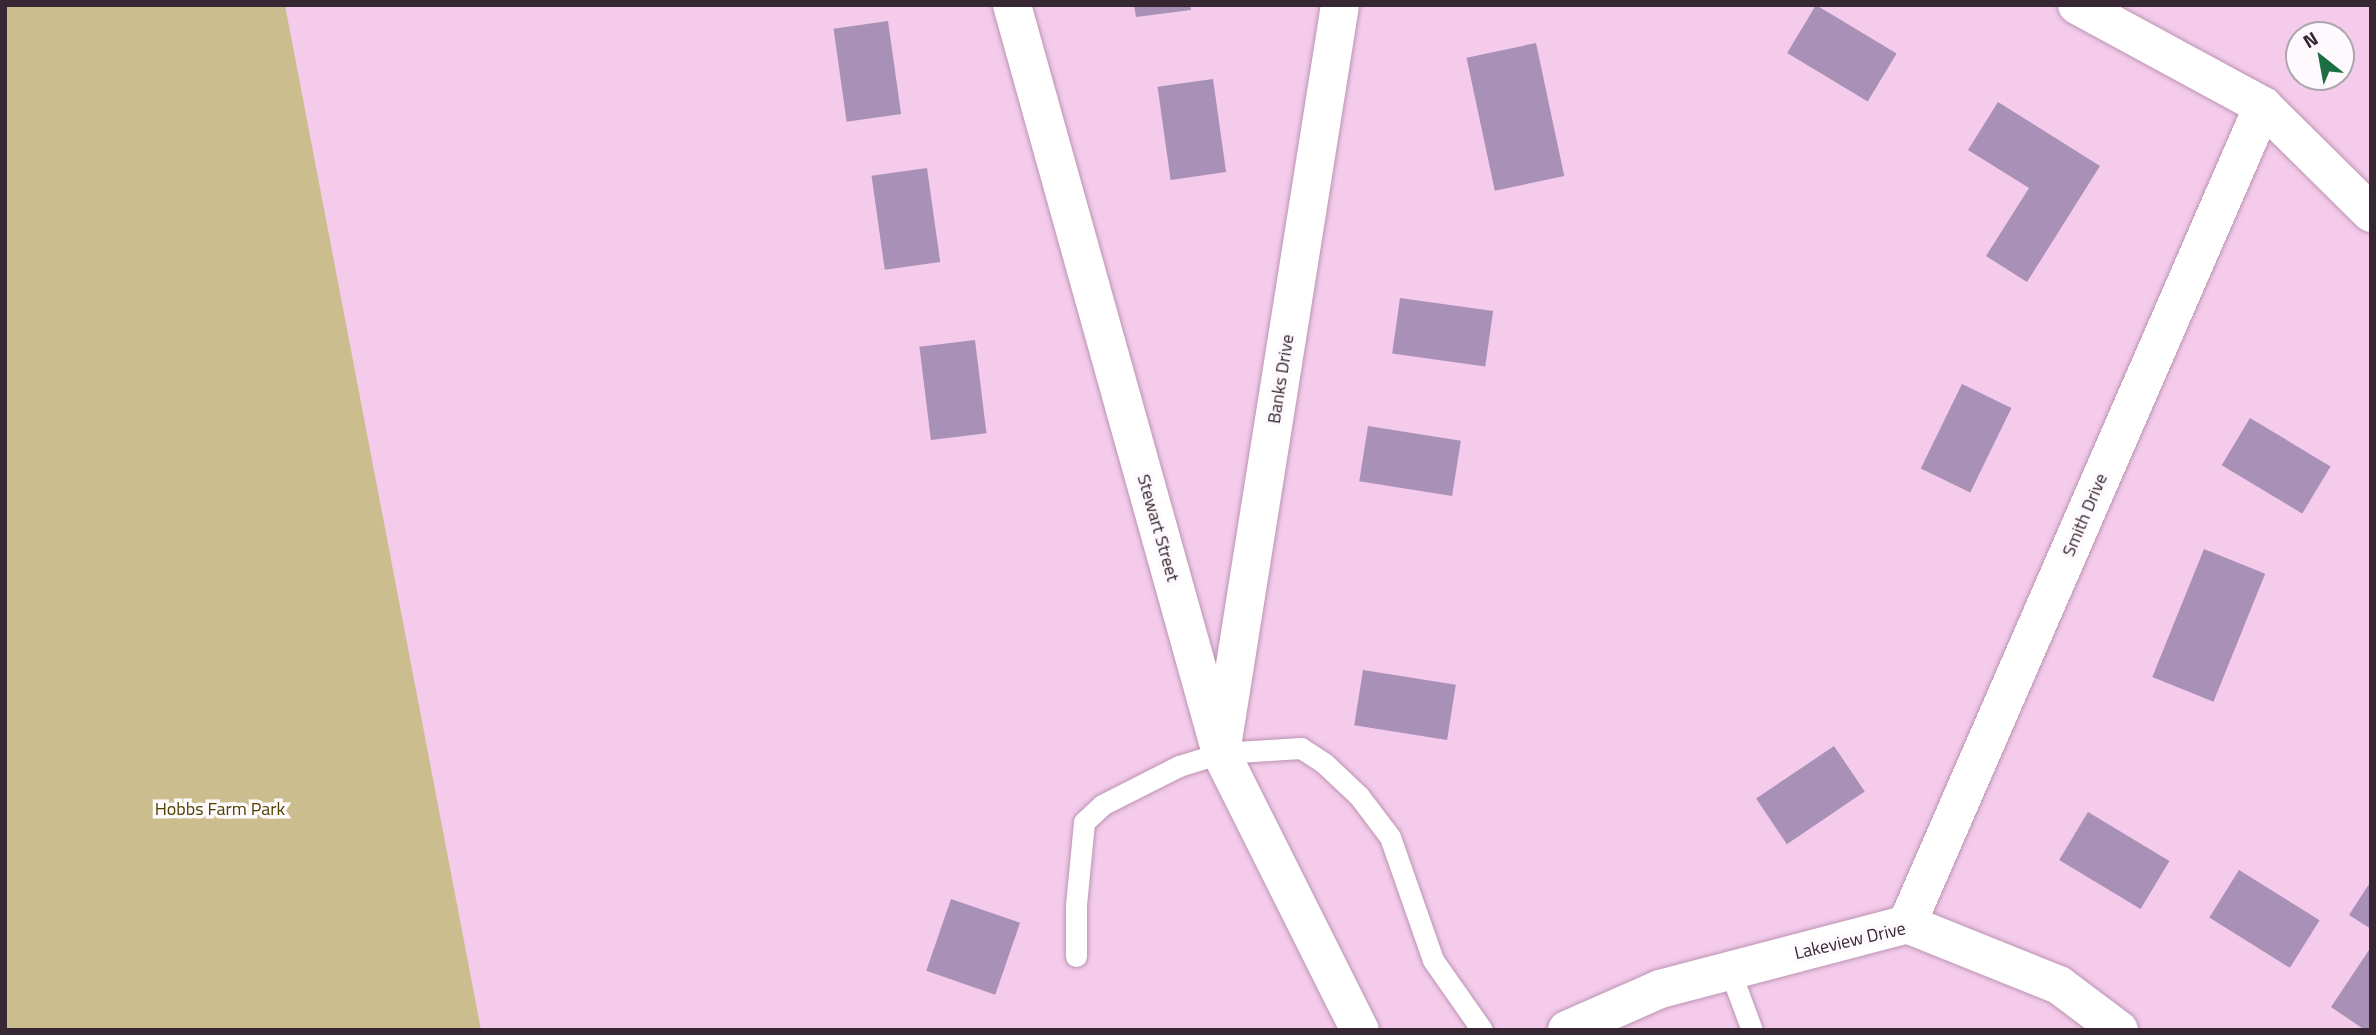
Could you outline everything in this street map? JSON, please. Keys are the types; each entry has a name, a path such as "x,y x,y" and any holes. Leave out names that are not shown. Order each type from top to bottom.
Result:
{"street":[{"name":"Stewart Street","path":"1012,5 1221,753 1360,1030"},
{"name":"Banks Drive","path":"1221,753 1340,5"},
{"path":"2077,5 2263,106 2371,213"},
{"name":"Smith Drive","path":"1908,924 2263,106"},
{"name":"Lakeview Drive","path":"1567,1030 1660,989 1908,924 2059,985 2119,1030"}],"lane":[{"path":"1076,956 1076,905 1084,822 1129,789 1221,753 1301,748 1324,763 1359,796 1390,836 1433,960 1482,1030"},
{"path":"1730,971 1752,1030"}],"green space":[{"name":"Hobbs Farm Park","path":"5,5 285,5 481,1030 5,1030"}],"building":[{"path":"1134,5 1190,5 1191,10 1136,17"},
{"path":"1816,5 1897,53 1868,101 1787,53"},
{"path":"888,21 901,114 847,122 834,29"},
{"path":"1536,43 1564,176 1495,191 1467,58"},
{"path":"1213,79 1226,172 1171,180 1158,87"},
{"path":"1998,102 2100,166 2027,282 1986,256 2029,188 1968,150"},
{"path":"927,168 940,262 885,270 872,176"},
{"path":"1400,298 1493,311 1485,367 1392,353"},
{"path":"975,340 986,433 931,440 919,347"},
{"path":"1962,384 2011,408 1970,493 1921,468"},
{"path":"2250,418 2331,466 2302,514 2222,465"},
{"path":"1368,426 1461,441 1452,496 1359,481"},
{"path":"2204,549 2265,574 2213,702 2152,677"},
{"path":"1363,670 1456,685 1447,740 1354,725"},
{"path":"1834,746 1865,792 1787,844 1756,799"},
{"path":"2088,812 2169,861 2141,909 2059,860"},
{"path":"2239,870 2320,920 2290,968 2209,917"},
{"path":"2371,881 2371,929 2349,915"},
{"path":"951,899 1020,923 995,995 926,971"},
{"path":"2371,947 2371,1030 2365,1030 2331,1007"}]}
